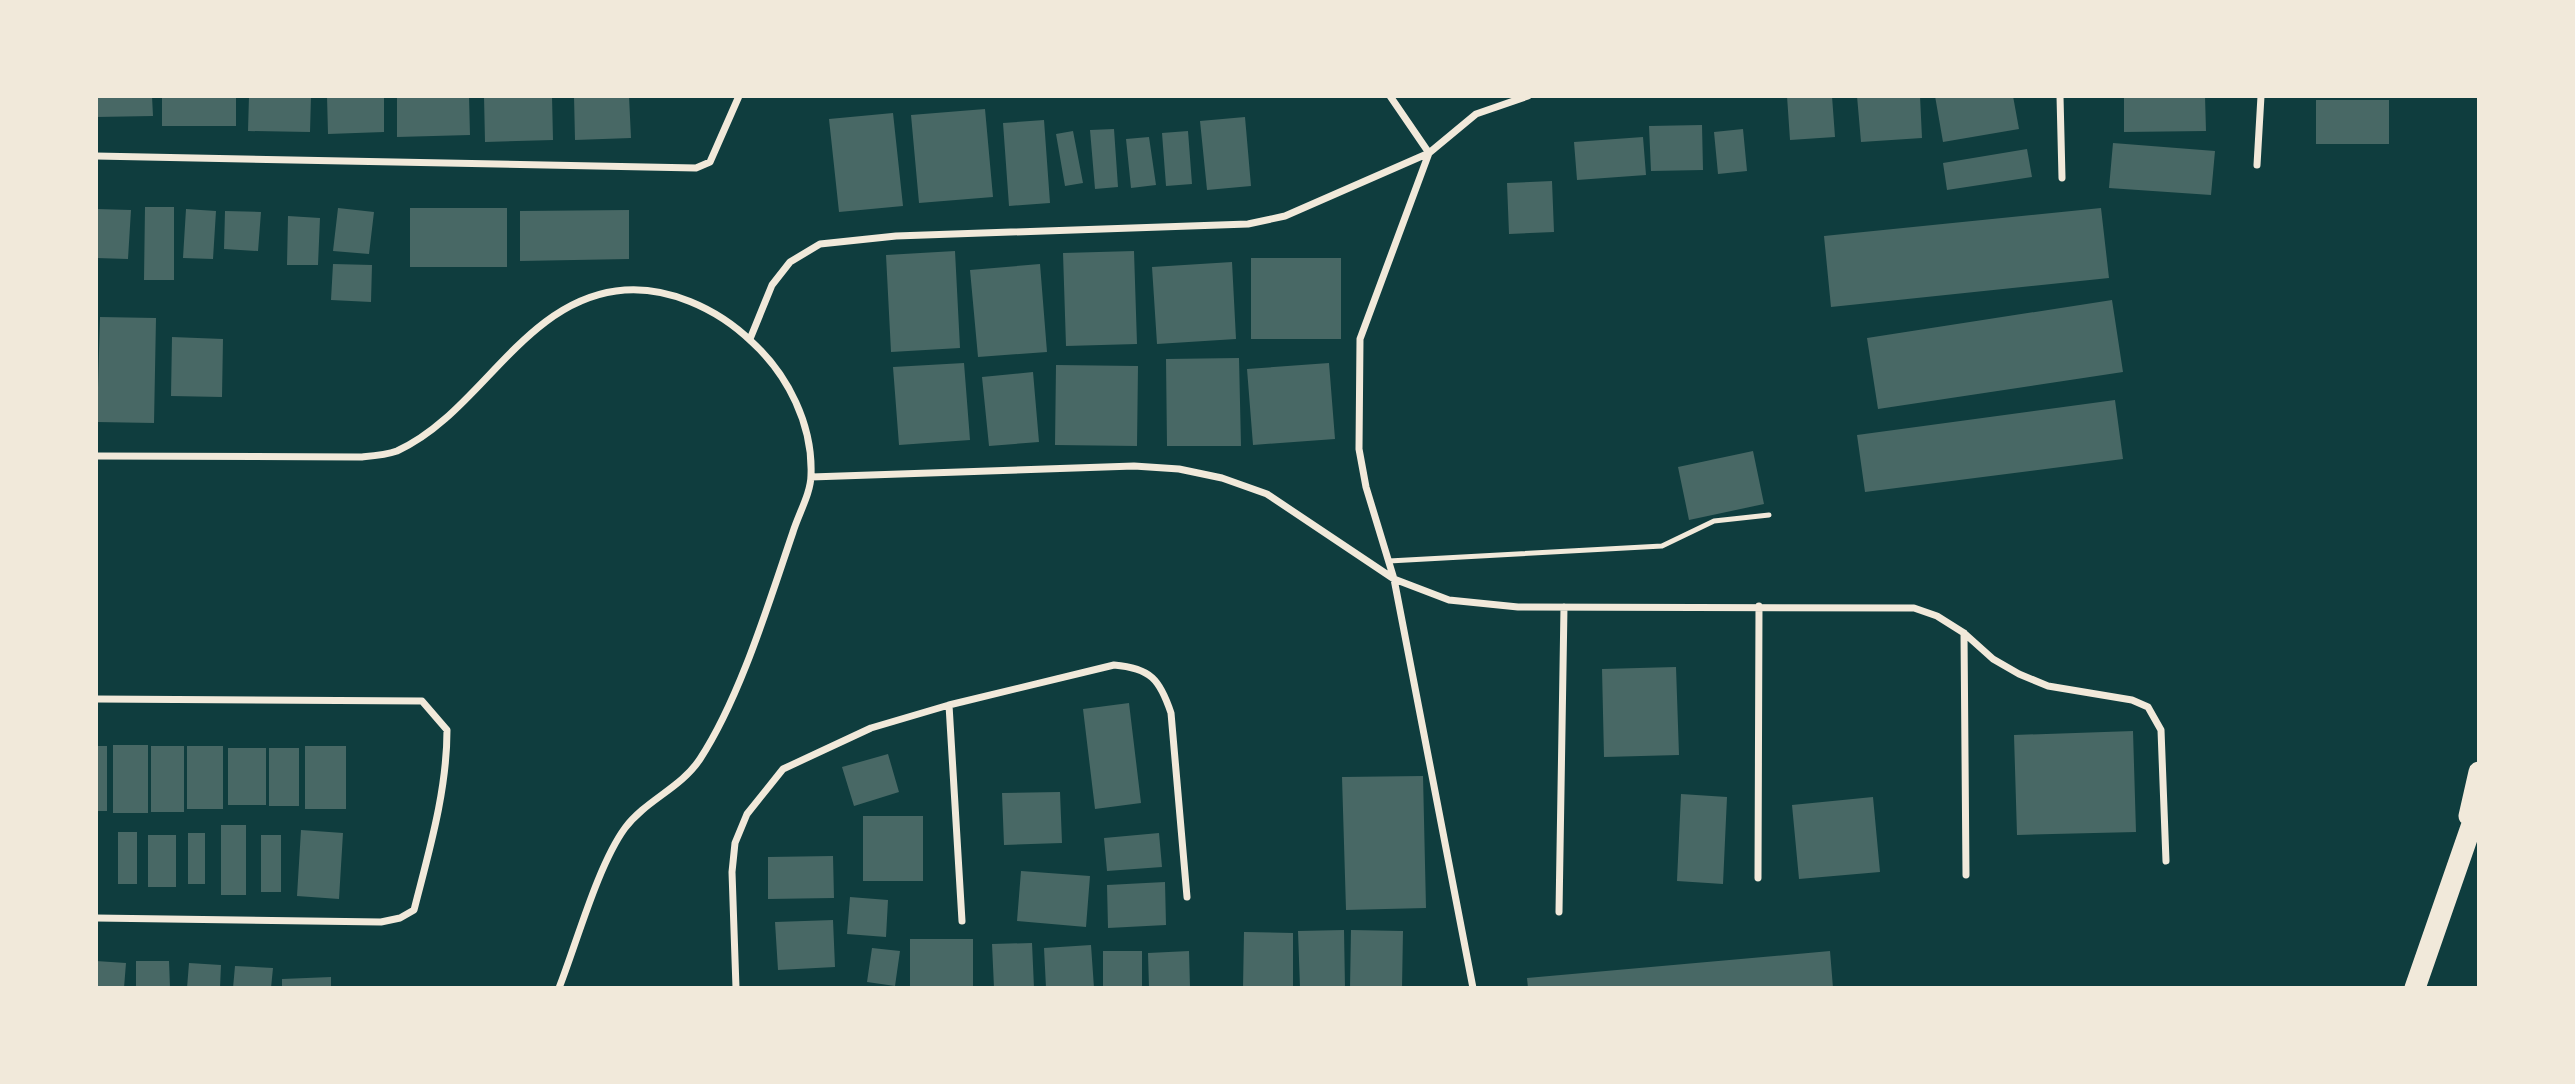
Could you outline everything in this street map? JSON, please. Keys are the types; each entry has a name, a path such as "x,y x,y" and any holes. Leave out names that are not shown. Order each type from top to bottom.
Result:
{"highway":[{"path":"2458,862 2479,772"},
{"path":"2415,988 2479,804"}],"street":[{"path":"96,156 696,168 710,162 739,96"},
{"path":"1390,96 1429,153"},
{"path":"750,339 772,285 790,262 820,244 896,236 1248,224 1285,216 1429,153 1476,114 1528,96"},
{"path":"2060,96 2062,177"},
{"path":"2258,165 2261,96"},
{"path":"1429,153 1360,339 1359,449 1366,487 1394,579 1473,988"},
{"path":"96,456 361,457 394,452 438,425 547,321 581,301 617,290 687,300 727,318 775,363 792,393 805,429 811,477 732,697 713,738 699,762 677,785 642,810 626,827 612,850 559,988"},
{"path":"811,477 1134,466 1179,470 1222,478 1267,494 1394,579 1449,600 1518,607 1914,607 1937,616 1964,633 1993,659 2019,674 2048,686 2132,699 2148,708 2161,730 2166,861"},
{"path":"1758,878 1759,606"},
{"path":"1559,912 1564,607"},
{"path":"1964,633 1966,875"},
{"path":"736,988 732,872 735,843 747,814 783,769 871,728 949,705 1114,665 1134,666 1152,676 1163,688 1171,713 1187,897"},
{"path":"96,699 422,701 447,730 447,757 434,830 414,910 400,918 382,922 96,918"},
{"path":"949,705 962,921"}],"lane":[{"path":"1389,561 1662,546 1714,521 1769,515"}],"building":[{"path":"96,96 152,96 153,116 96,117"},
{"path":"162,96 236,96 236,126 162,126"},
{"path":"249,96 311,96 310,132 248,131"},
{"path":"327,96 384,96 384,132 328,134"},
{"path":"397,96 469,96 470,135 397,137"},
{"path":"484,96 552,96 553,140 485,142"},
{"path":"574,96 629,96 631,138 575,140"},
{"path":"1787,96 1832,96 1835,137 1790,140"},
{"path":"1857,96 1920,96 1922,138 1861,142"},
{"path":"1935,96 2013,96 2019,129 1943,142"},
{"path":"2124,96 2205,96 2206,131 2124,132"},
{"path":"2316,100 2389,100 2389,144 2316,144"},
{"path":"985,109 993,197 919,203 911,115"},
{"path":"893,113 903,206 839,212 829,119"},
{"path":"1245,117 1251,186 1207,190 1200,121"},
{"path":"1044,120 1050,203 1009,206 1003,123"},
{"path":"1702,125 1703,170 1651,171 1649,126"},
{"path":"1114,129 1118,187 1095,189 1090,130"},
{"path":"1743,129 1747,171 1718,174 1714,132"},
{"path":"1073,131 1083,183 1065,186 1056,134"},
{"path":"1188,131 1192,184 1166,186 1162,133"},
{"path":"1149,137 1156,185 1131,188 1126,139"},
{"path":"1643,137 1646,175 1577,180 1574,142"},
{"path":"2113,143 2215,151 2211,195 2109,188"},
{"path":"2027,149 2032,177 1947,190 1943,163"},
{"path":"1552,181 1554,232 1509,234 1507,183"},
{"path":"145,207 174,207 174,280 144,280"},
{"path":"338,208 374,212 369,254 333,251"},
{"path":"410,208 507,208 507,267 410,267"},
{"path":"2101,208 2109,278 1831,307 1824,236"},
{"path":"96,209 131,210 128,259 96,258"},
{"path":"186,209 216,211 213,259 183,258"},
{"path":"629,210 629,259 520,261 520,211"},
{"path":"225,211 261,212 258,251 224,249"},
{"path":"288,216 320,218 318,265 287,265"},
{"path":"955,251 960,348 891,352 886,255"},
{"path":"1134,251 1137,344 1066,346 1063,253"},
{"path":"1251,258 1341,258 1341,339 1251,339"},
{"path":"1232,262 1236,339 1157,344 1152,267"},
{"path":"333,264 372,265 371,302 331,300"},
{"path":"1040,264 1047,352 978,357 970,270"},
{"path":"2112,300 2123,372 1878,409 1867,338"},
{"path":"100,317 156,318 154,423 97,422"},
{"path":"172,337 223,339 222,397 171,396"},
{"path":"1239,358 1241,446 1167,446 1166,359"},
{"path":"964,363 970,440 899,445 893,367"},
{"path":"1329,363 1335,439 1253,445 1247,369"},
{"path":"1056,365 1138,366 1137,446 1055,445"},
{"path":"1033,372 1039,442 989,446 982,377"},
{"path":"2115,400 2123,459 1865,492 1857,435"},
{"path":"1753,451 1764,504 1689,520 1678,467"},
{"path":"1676,667 1679,755 1604,757 1602,669"},
{"path":"1129,703 1141,803 1095,809 1083,709"},
{"path":"2133,731 2136,832 2017,835 2014,735"},
{"path":"113,745 148,745 148,813 113,813"},
{"path":"96,746 107,746 107,811 96,811"},
{"path":"151,746 184,746 184,812 151,812"},
{"path":"187,746 223,746 223,809 187,809"},
{"path":"305,746 346,746 346,809 305,809"},
{"path":"228,748 266,748 266,805 228,805"},
{"path":"269,748 299,748 299,806 269,806"},
{"path":"888,754 899,792 854,806 842,767"},
{"path":"1423,776 1426,908 1346,910 1342,777"},
{"path":"1060,792 1062,843 1004,845 1002,793"},
{"path":"1681,794 1727,797 1723,884 1677,881"},
{"path":"1873,797 1880,872 1799,879 1792,805"},
{"path":"863,816 923,816 923,881 863,881"},
{"path":"221,825 246,825 246,895 221,895"},
{"path":"301,830 343,833 339,899 297,896"},
{"path":"118,832 137,832 137,884 118,884"},
{"path":"188,833 205,833 205,884 188,884"},
{"path":"1159,833 1162,867 1107,871 1104,838"},
{"path":"148,835 176,835 176,887 148,887"},
{"path":"261,835 281,835 281,892 261,892"},
{"path":"833,856 834,898 768,899 768,857"},
{"path":"1021,871 1090,876 1086,927 1017,921"},
{"path":"1165,882 1166,925 1108,928 1107,885"},
{"path":"850,897 888,900 886,937 847,934"},
{"path":"833,920 835,967 778,970 775,922"},
{"path":"1344,930 1345,988 1300,988 1298,931"},
{"path":"1351,930 1403,931 1402,988 1350,988"},
{"path":"1244,932 1293,933 1293,988 1243,988"},
{"path":"910,939 973,939 973,988 910,988"},
{"path":"1032,943 1034,988 994,988 992,944"},
{"path":"1091,945 1094,988 1046,988 1044,948"},
{"path":"872,948 900,951 895,986 867,982"},
{"path":"1103,951 1142,951 1142,988 1103,988"},
{"path":"1189,951 1190,988 1149,988 1148,953"},
{"path":"1830,951 1833,988 1528,988 1527,978"},
{"path":"96,961 126,963 124,988 96,988"},
{"path":"136,961 169,961 170,988 136,988"},
{"path":"189,963 221,965 220,988 187,988"},
{"path":"235,966 273,968 271,988 233,988"},
{"path":"331,977 331,988 282,988 282,979"}]}
